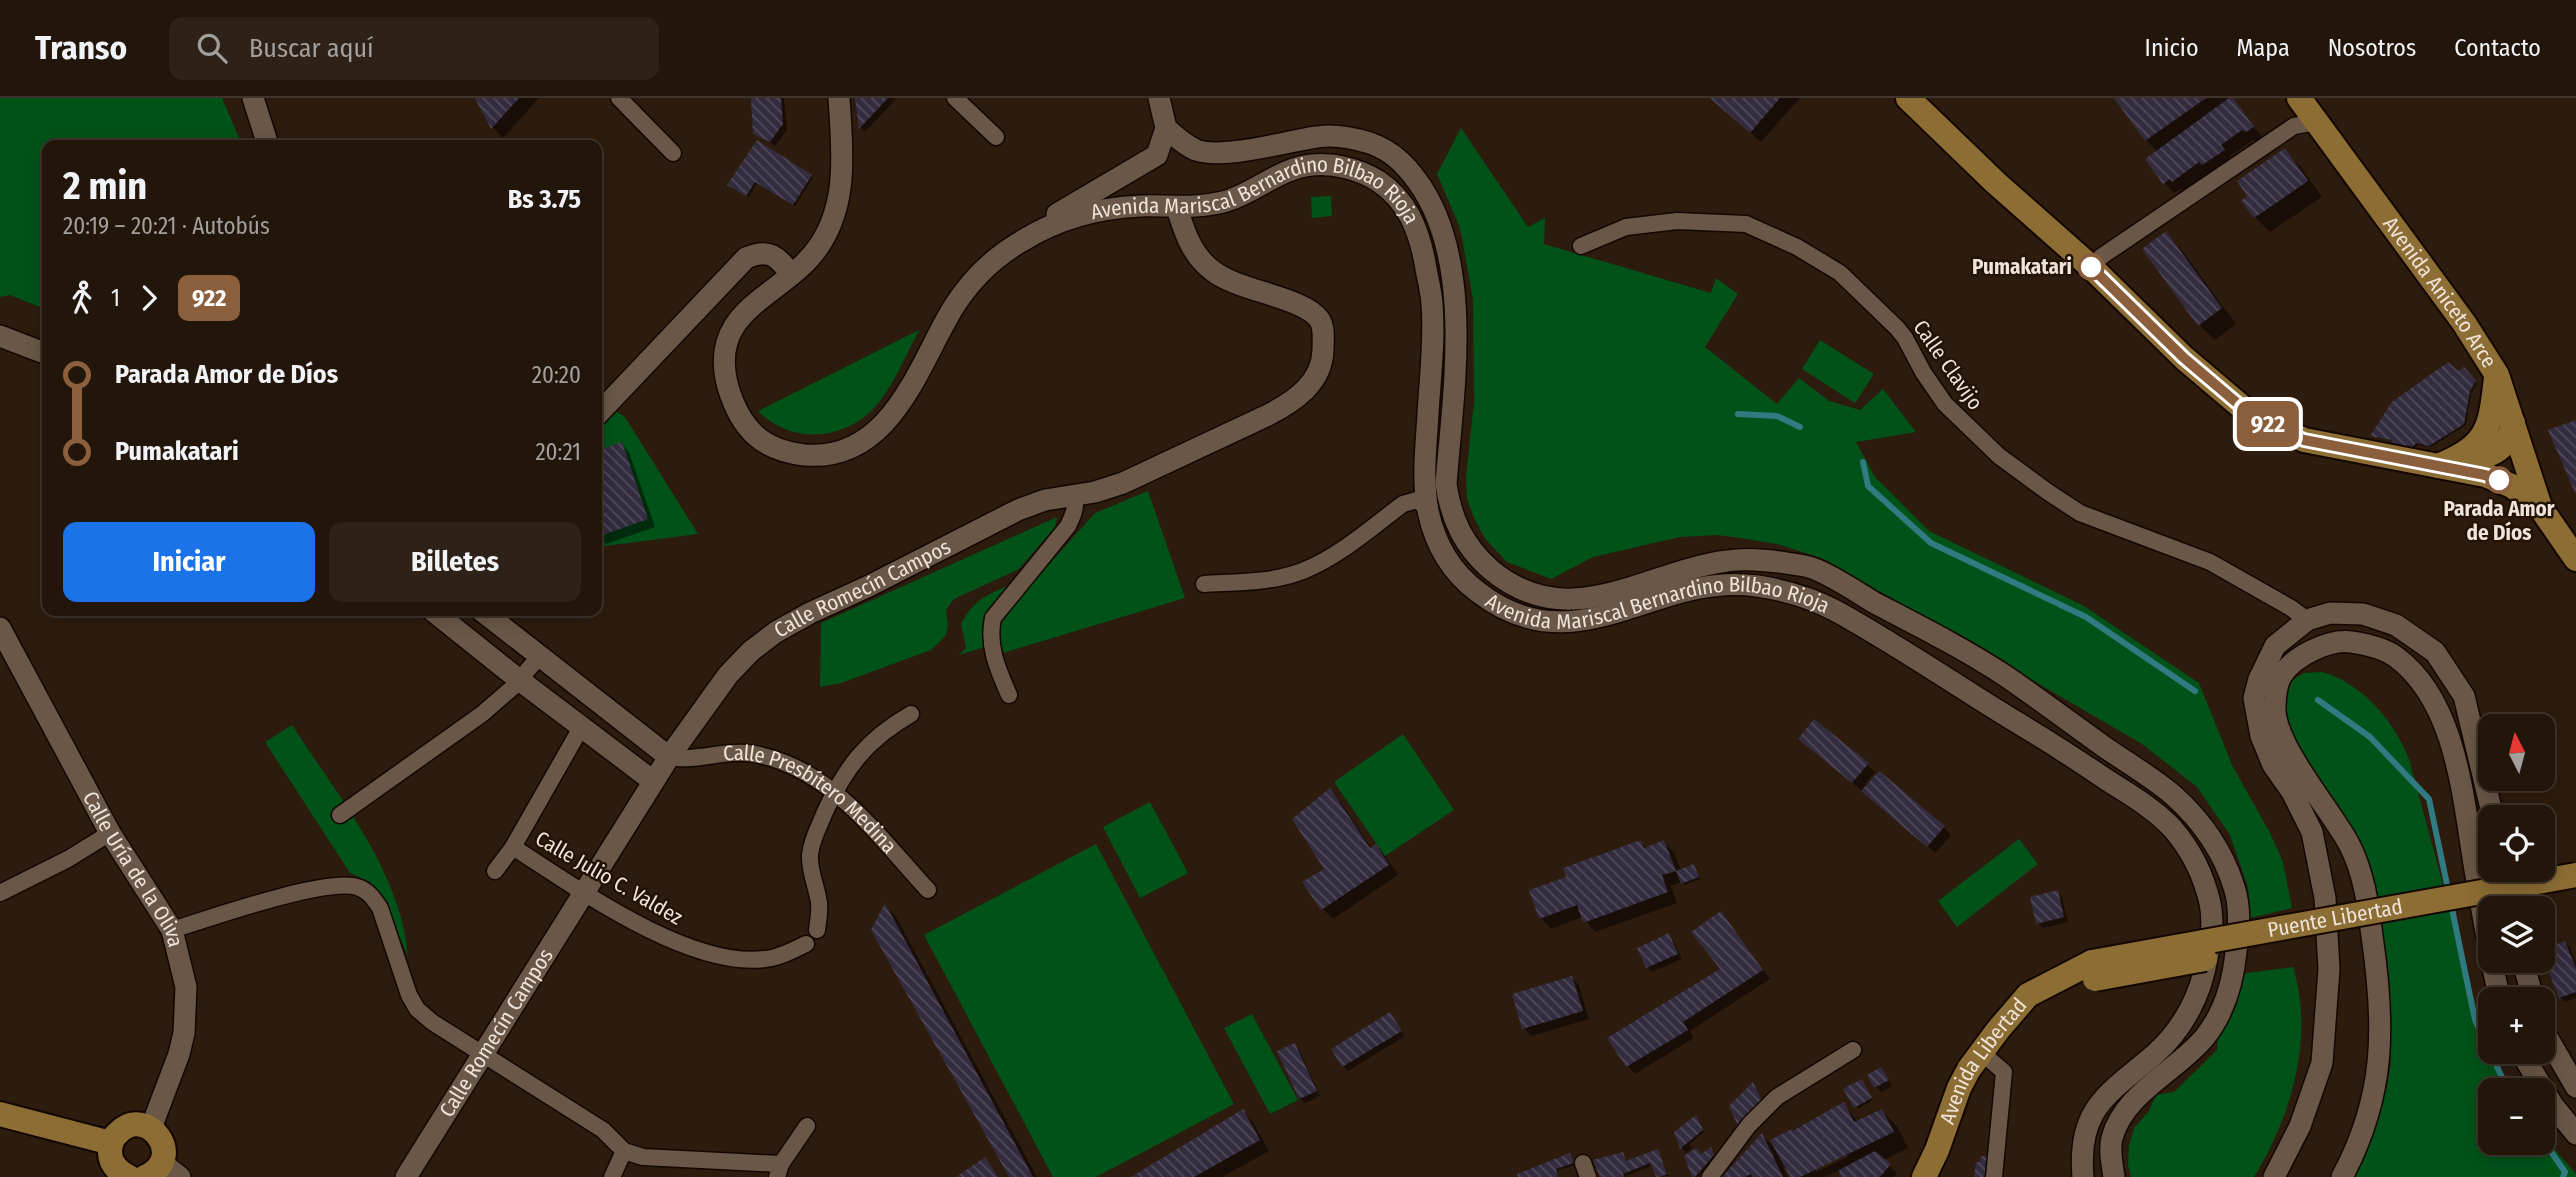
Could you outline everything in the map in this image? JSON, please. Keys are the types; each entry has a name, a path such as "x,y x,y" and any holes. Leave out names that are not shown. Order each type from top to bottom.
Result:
{"main road":[{"path":"253,98 266,140"},
{"name":"Avenida Mariscal Bernardino Bilbao Rioja","path":"839,98 843,170 840,196 832,222 820,246 804,264 756,300 738,319 728,338 725,378 731,397 744,423 766,443 780,450 813,456 832,453 857,443 883,425 896,411 954,306 967,289 1000,256 1037,233 1082,214 1103,210 1147,205 1203,207 1236,199 1289,170 1311,165 1352,169 1373,177 1397,195 1414,221 1432,298 1433,327 1424,477 1427,508 1434,535 1454,570 1479,594 1508,611 1545,622 1581,621 1617,614 1666,596 1707,585 1748,584 1788,592 1831,608 2055,745 2147,806 2170,826 2189,849 2209,901 2213,931 2203,980 2190,1009 2172,1036 2157,1052 2106,1094 2090,1119 2082,1142 2083,1177"},
{"path":"1159,98 1166,128"},
{"path":"1908,98 1996,183 2091,267 2184,358 2250,414 2304,440 2446,463 2512,486 2540,507 2576,559"},
{"name":"Avenida Aniceto Arce","path":"2299,98 2464,323 2497,375 2540,507"},
{"name":"Avenida Mariscal Bernardino Bilbao Rioja","path":"1037,233 1060,211 1149,162 1161,150 1166,128 1185,145 1199,151 1219,153 1321,136 1357,139 1380,147 1403,161 1433,207 1449,264 1455,301 1455,364 1446,484 1449,504 1461,536 1474,555 1498,575 1521,590 1549,598 1584,601 1690,568 1731,560 1809,566 2004,676 2172,794 2199,822 2220,852 2236,890 2240,926 2234,969 2224,1003 2205,1037 2135,1101 2120,1120 2112,1138 2114,1177"},
{"name":"Calle Romecín Campos","path":"406,1177 653,781 728,675 751,651 776,632 1018,510 1045,500 1124,483 1268,415 1302,393 1320,371 1323,344 1320,320 1308,309 1234,284 1214,273 1194,251 1177,208"},
{"path":"602,410 746,258 758,253 768,254 778,258 791,274"},
{"path":"0,336 42,352"},
{"path":"2446,463 2472,449 2486,432 2497,375"},
{"path":"2446,463 2497,452 2510,436 2513,423"},
{"path":"1427,508 1449,504"},
{"path":"2274,1177 2300,1126 2322,1063 2329,969 2325,898 2312,832 2292,792 2273,765 2261,736 2254,698 2259,679 2275,646 2307,620 2330,613 2363,614 2396,625 2435,652 2464,696 2490,805"},
{"path":"439,616 653,781"},
{"path":"488,616 669,757"},
{"path":"2307,620 2320,646"},
{"name":"Calle Uría de la Oliva","path":"3,640 110,833 172,930 186,987 184,1033 179,1054 151,1128"},
{"path":"2342,1177 2355,1153 2371,1104 2380,1063 2379,992 2366,888 2350,845 2295,762 2275,714 2276,692 2282,675 2320,646 2342,640 2394,655 2411,671 2431,699 2449,735 2460,782 2497,987"},
{"name":"Puente Libertad","path":"2087,971 2576,875"},
{"name":"Puente Libertad","path":"2087,971 2576,891"},
{"name":"Avenida Libertad","path":"1924,1177 1937,1150 1959,1087 1981,1052 2028,995 2087,971"},
{"path":"2555,1051 2576,1087"},
{"path":"2528,1064 2552,1104 2576,1134"},
{"path":"0,1114 111,1143"},
{"path":"144,1125 151,1128 157,1133 164,1147 153,1174 115,1168 111,1160 111,1143 120,1130 127,1126 144,1125"}],"street":[{"path":"619,98 673,153"},
{"path":"955,98 996,137"},
{"path":"2091,267 2102,256 2294,126 2317,122"},
{"name":"Calle Clavijo","path":"1581,246 1626,228 1677,222 1746,224 1797,247 1840,273 1897,328 1945,404 1999,456 2048,492 2080,513 2210,562 2291,607 2307,620"},
{"path":"1009,695 995,664 990,632 993,618 1068,526 1076,504 1074,495"},
{"path":"1204,584 1262,580 1303,571 1336,553 1403,504 1416,500 1427,508"},
{"path":"340,815 482,714 502,698 539,657"},
{"path":"817,930 819,903 811,874 810,855 834,792 864,747 911,714"},
{"path":"495,872 513,847 582,726"},
{"name":"Calle Presbítero Medina","path":"669,757 698,758 753,753 798,768 834,792 928,890"},
{"path":"0,893 68,859 110,833"},
{"name":"Calle Julio C. Valdez","path":"513,847 584,893 673,940 726,957 766,959 806,944"},
{"path":"172,930 281,897 346,884 357,887 373,897 380,908 409,995 417,1009 432,1022 603,1130 624,1151 643,1157 779,1170 807,1126"},
{"path":"1710,1177 1749,1125 1777,1097 1853,1050"},
{"path":"1981,1052 2004,1072 1994,1177"},
{"path":"612,1177 624,1151"}],"green space":[{"path":"0,98 222,98 240,140 42,140 42,308 10,295 0,297"},
{"path":"1461,128 1528,227 1545,218 1544,244 1711,293 1716,278 1738,294 1705,347 1777,404 1799,378 1829,401 1860,410 1883,389 1916,432 1856,442 1875,477 1929,531 2084,606 2199,683 2233,767 2283,862 2292,908 2250,918 2248,887 2230,835 2197,787 2142,744 1824,559 1781,545 1717,535 1680,537 1593,557 1551,579 1507,562 1486,540 1467,499 1466,477 1474,402 1473,299 1460,228 1437,174"},
{"path":"1331,196 1332,216 1312,218 1311,197"},
{"path":"919,330 886,393 868,414 853,424 838,431 805,434 772,423 758,411"},
{"path":"1820,340 1874,374 1855,403 1802,369"},
{"path":"612,412 625,417 698,534 602,546 602,422"},
{"path":"1148,491 1185,598 1003,653 997,630 1002,617 1095,513"},
{"path":"1057,517 1055,527 1019,569 954,599 946,610 946,635 931,650 841,683 820,687 821,623"},
{"path":"1012,584 992,605 984,619 985,647 959,655 966,648 961,624 971,609 988,595"},
{"path":"2322,672 2337,677 2363,694 2395,731 2409,759 2478,1015 2478,1064 2495,1064 2501,1078 2478,1078 2478,1155 2555,1155 2555,1150 2576,1177 2352,1177 2386,1090 2391,1063 2385,970 2356,865 2349,824 2278,723 2285,684 2304,673"},
{"path":"292,725 347,806 380,864 403,925 408,956 380,894 368,881 350,873 265,742"},
{"path":"1403,734 1454,810 1385,856 1334,782"},
{"path":"1150,802 1188,873 1140,898 1103,827"},
{"path":"2019,839 2038,864 1957,927 1938,901"},
{"path":"1096,844 1234,1104 1096,1177 1053,1177 924,935"},
{"path":"2293,967 2301,1021 2296,1076 2279,1129 2254,1177 2131,1177 2128,1165 2129,1145 2134,1128 2149,1111 2156,1095 2174,1092 2217,1050 2218,1036 2239,974"},
{"path":"1252,1014 1298,1100 1270,1114 1224,1028"}],"building":[{"path":"475,98 519,98 491,129"},
{"path":"751,98 781,98 783,124 770,142 753,134"},
{"path":"855,98 888,98 859,129"},
{"path":"1710,98 1780,98 1750,133"},
{"path":"2114,98 2206,98 2145,141"},
{"path":"2229,98 2233,98 2254,127 2246,132 2242,130 2221,145 2225,150 2202,165 2199,162 2172,182 2170,179 2163,184 2145,159"},
{"path":"757,140 812,175 793,205 755,182 746,196 727,185"},
{"path":"2285,148 2308,181 2254,218 2241,201 2247,196 2237,181"},
{"path":"2166,231 2222,308 2198,326 2142,249"},
{"path":"2448,362 2458,371 2464,367 2476,381 2470,391 2464,424 2429,446 2416,443 2412,448 2370,436 2392,402"},
{"path":"2576,420 2576,495 2548,430"},
{"path":"622,442 648,519 602,535 602,449"},
{"path":"1814,719 1869,763 1852,783 1798,739"},
{"path":"1879,771 1945,826 1927,847 1861,791"},
{"path":"1330,788 1370,848 1376,844 1389,865 1321,910 1302,882 1324,869 1292,819"},
{"path":"1641,840 1644,848 1664,840 1676,871 1662,875 1668,892 1583,923 1577,905 1539,919 1529,890 1566,877 1563,868"},
{"path":"1694,864 1699,877 1681,884 1676,871"},
{"path":"2058,890 2064,917 2036,924 2030,897"},
{"path":"885,903 1033,1177 1009,1177 871,930"},
{"path":"1721,911 1763,970 1683,1022 1688,1030 1626,1067 1607,1038 1720,969 1691,932"},
{"path":"1669,933 1678,954 1646,968 1637,948"},
{"path":"2565,941 2576,968 2576,992 2559,998 2549,973 2555,973 2555,945"},
{"path":"1572,976 1583,1011 1522,1029 1512,994"},
{"path":"1390,1012 1402,1031 1342,1067 1331,1049"},
{"path":"1295,1043 1317,1091 1299,1099 1277,1051"},
{"path":"1881,1067 1889,1080 1874,1088 1867,1075"},
{"path":"1862,1079 1872,1098 1854,1108 1843,1089"},
{"path":"1753,1082 1762,1101 1738,1126 1729,1106"},
{"path":"1844,1102 1854,1122 1882,1109 1894,1132 1800,1177 1790,1177 1770,1140"},
{"path":"1243,1109 1260,1140 1194,1177 1131,1177"},
{"path":"1696,1115 1703,1130 1680,1149 1674,1132"},
{"path":"1762,1133 1783,1177 1752,1177 1751,1174 1745,1177 1722,1177"},
{"path":"1711,1147 1714,1155 1695,1177 1692,1177 1684,1156 1696,1148 1701,1154"},
{"path":"1658,1149 1667,1174 1660,1177 1656,1177 1650,1163 1623,1174 1624,1177 1600,1177 1593,1160 1623,1152 1626,1161"},
{"path":"1875,1151 1891,1164 1880,1177 1841,1177 1839,1170"},
{"path":"1570,1153 1574,1163 1556,1169 1558,1177 1518,1177 1517,1174"},
{"path":"1981,1156 1988,1157 1987,1177 1974,1177 1976,1162 1980,1162"},
{"path":"985,1157 998,1177 956,1177"}],"waterway":[{"path":"1738,414 1777,416 1800,427"},
{"path":"1863,462 1868,486 1931,543 2086,617 2195,691"},
{"path":"2318,700 2370,737 2429,799 2449,894"},
{"path":"2451,904 2475,1020 2502,1078"},
{"path":"2553,1155 2565,1172 2563,1177"}],"bus line":[{"name":"922","path":"2091,267 2184,358 2250,414 2276,428 2304,440 2499,480"}],"place":[{"name":"Pumakatari","path":"2091,267"},
{"name":"Parada Amor de Díos","path":"2499,480"}]}
